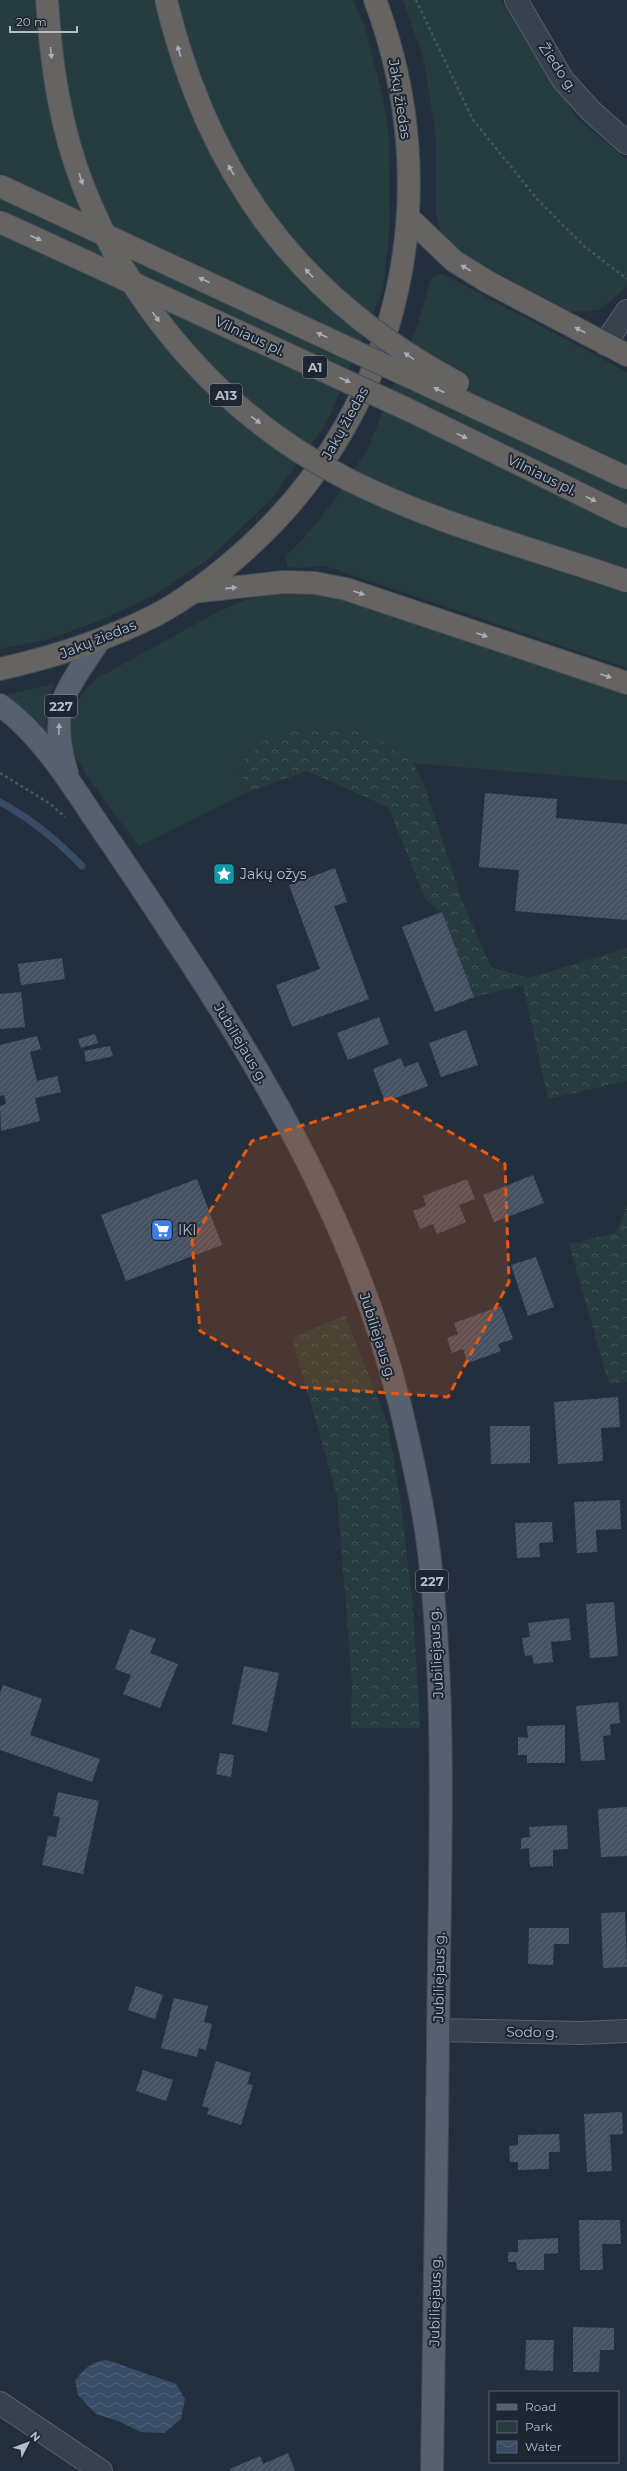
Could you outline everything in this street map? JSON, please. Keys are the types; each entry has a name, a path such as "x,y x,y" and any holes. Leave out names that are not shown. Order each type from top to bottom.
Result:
{"highway":[{"name":"A13","path":"48,0 53,71 61,112 84,188 115,253 140,294 163,327 218,387 279,438 313,460 349,480 423,512 627,580"},
{"path":"166,0 188,77 202,114 224,158 262,218 287,250 314,279 370,328 422,364 627,477"},
{"name":"Jakų žiedas","path":"0,669 44,660 99,641 154,616 192,592 236,559 269,528 298,496 342,433 363,392 385,338 399,287 409,218 409,160 404,106 394,57 375,0"},
{"name":"A1","path":"0,186 627,477"},
{"path":"409,218 454,261 488,282 605,344 627,354"},
{"name":"Vilniaus pl.","path":"0,222 402,406 627,517"},
{"path":"192,592 284,582 315,582 346,589 627,683"}],"main road":[{"name":"227","path":"69,780 58,731 61,702 99,641"},
{"name":"227","path":"0,705 34,737 69,780"},
{"name":"Jubiliejaus g.","path":"69,780 209,990 260,1072 301,1148 319,1184 356,1271 399,1400 428,1541 436,1622 440,1777 432,2471"}],"street":[{"name":"Žiedo g.","path":"516,0 563,80 591,111 627,143"},
{"path":"605,344 627,311"},
{"name":"Sodo g.","path":"438,2030 581,2033 627,2031"},
{"path":"0,2404 101,2471"}],"path":[{"path":"416,0 473,120 538,200 584,246 627,279"}],"highlighted area":[{"path":"391,1098 505,1164 509,1282 448,1397 298,1387 200,1331 192,1241 252,1141"}],"green space":[{"path":"0,0 353,0 364,24 383,97 389,138 390,223 383,290 326,424 272,499 206,561 153,596 103,619 50,639 0,649"},
{"path":"403,0 501,0 577,118 627,160 627,287 599,310 571,312 462,254 443,240 436,215 436,136 423,57"},
{"path":"439,274 445,275 627,372 627,668 325,566 297,568 287,566 286,555 304,538 333,502 368,448 418,324 431,278"},
{"path":"297,591 328,596 463,638 627,694 627,781 413,763 385,743 238,767 249,792 139,846 87,776 72,747 69,727 73,711 80,697 96,679 221,610 257,595"},
{"path":"54,684 47,709 47,734 44,737 7,698 8,694"},
{"path":"355,728 385,743 413,763 425,787 460,896 491,967 528,978 627,948 627,1081 548,1099 523,985 474,997 442,912 426,900 388,807 307,771 249,792 238,767 263,742 299,729"},
{"path":"627,1206 627,1382 609,1384 569,1244 616,1233"},
{"path":"345,1315 388,1425 401,1504 413,1607 420,1728 351,1728 352,1682 337,1495 292,1338"}],"water":[{"path":"107,2360 176,2384 185,2399 181,2419 164,2433 141,2432 118,2421 96,2414 78,2395 75,2381 82,2372 92,2364"}],"building":[{"path":"485,793 557,799 556,818 627,824 627,920 515,911 519,870 479,867"},
{"path":"335,868 347,902 334,906 369,999 292,1027 276,985 320,969 289,885"},
{"path":"442,912 474,997 435,1012 402,927"},
{"path":"62,958 65,979 21,985 18,964"},
{"path":"21,992 25,1027 0,1029 0,994"},
{"path":"379,1017 389,1044 348,1060 337,1033"},
{"path":"466,1030 478,1065 441,1077 429,1043"},
{"path":"95,1034 98,1043 81,1048 78,1039"},
{"path":"37,1036 41,1049 30,1052 37,1081 57,1076 61,1092 35,1098 40,1121 1,1131 0,1106 6,1104 4,1095 0,1096 0,1045"},
{"path":"110,1046 113,1056 86,1062 84,1051"},
{"path":"401,1058 404,1067 418,1062 428,1086 385,1102 373,1069"},
{"path":"533,1175 544,1203 494,1222 483,1195"},
{"name":"IKI","path":"197,1179 222,1245 126,1281 101,1215"},
{"path":"467,1179 475,1199 459,1205 466,1222 437,1234 433,1224 420,1229 413,1211 426,1206 423,1196"},
{"path":"536,1257 554,1307 528,1316 511,1265"},
{"path":"501,1306 513,1339 498,1344 501,1351 468,1363 463,1349 452,1353 447,1338 458,1334 454,1323"},
{"path":"618,1397 620,1427 601,1428 603,1461 558,1464 554,1402"},
{"path":"490,1426 530,1426 530,1463 491,1464"},
{"path":"620,1500 621,1529 596,1530 597,1552 577,1553 574,1502"},
{"path":"552,1522 553,1542 539,1543 540,1557 517,1558 515,1523"},
{"path":"614,1602 618,1656 590,1658 586,1604"},
{"path":"569,1618 571,1640 551,1642 553,1662 534,1664 532,1655 525,1656 522,1638 530,1637 528,1623"},
{"path":"130,1629 156,1639 150,1653 178,1664 160,1708 123,1694 131,1675 115,1669"},
{"path":"244,1666 279,1673 267,1732 232,1724"},
{"path":"3,1685 42,1699 30,1735 100,1759 92,1782 0,1750 0,1693"},
{"path":"618,1702 620,1723 610,1724 611,1735 603,1736 605,1760 581,1761 576,1706"},
{"path":"565,1725 565,1763 527,1763 527,1755 518,1755 518,1737 528,1738 527,1726"},
{"path":"220,1753 234,1755 231,1777 216,1774"},
{"path":"58,1792 99,1801 83,1874 42,1865 48,1836 56,1837 60,1817 53,1816"},
{"path":"627,1807 627,1856 601,1857 598,1809"},
{"path":"567,1825 568,1849 553,1850 553,1866 530,1867 529,1848 521,1849 521,1838 530,1837 529,1827"},
{"path":"625,1912 627,1967 603,1968 601,1913"},
{"path":"529,1928 569,1928 569,1944 554,1944 553,1965 528,1964"},
{"path":"136,1986 163,1995 155,2019 128,2010"},
{"path":"174,1998 208,2006 204,2022 212,2024 206,2050 199,2048 197,2057 161,2048"},
{"path":"216,2061 251,2073 247,2084 253,2085 241,2125 207,2114 209,2108 202,2106"},
{"path":"143,2070 173,2080 166,2101 136,2091"},
{"path":"622,2112 623,2134 610,2135 612,2171 587,2172 584,2114"},
{"path":"559,2134 560,2152 549,2152 549,2169 518,2170 518,2162 510,2162 509,2146 518,2145 518,2135"},
{"path":"579,2220 620,2220 621,2244 602,2244 603,2270 580,2270"},
{"path":"558,2238 558,2253 544,2254 544,2270 517,2270 516,2262 508,2262 508,2252 518,2252 518,2240"},
{"path":"573,2327 614,2328 614,2350 600,2350 599,2372 573,2372"},
{"path":"526,2340 554,2340 553,2371 525,2370"},
{"path":"288,2453 295,2471 231,2471 230,2469 260,2456 263,2464"}],"waterway":[{"path":"0,802 44,831 82,866"}],"place":[{"name":"Jakų ožys","path":"224,874"},
{"name":"IKI","path":"162,1230"}]}
